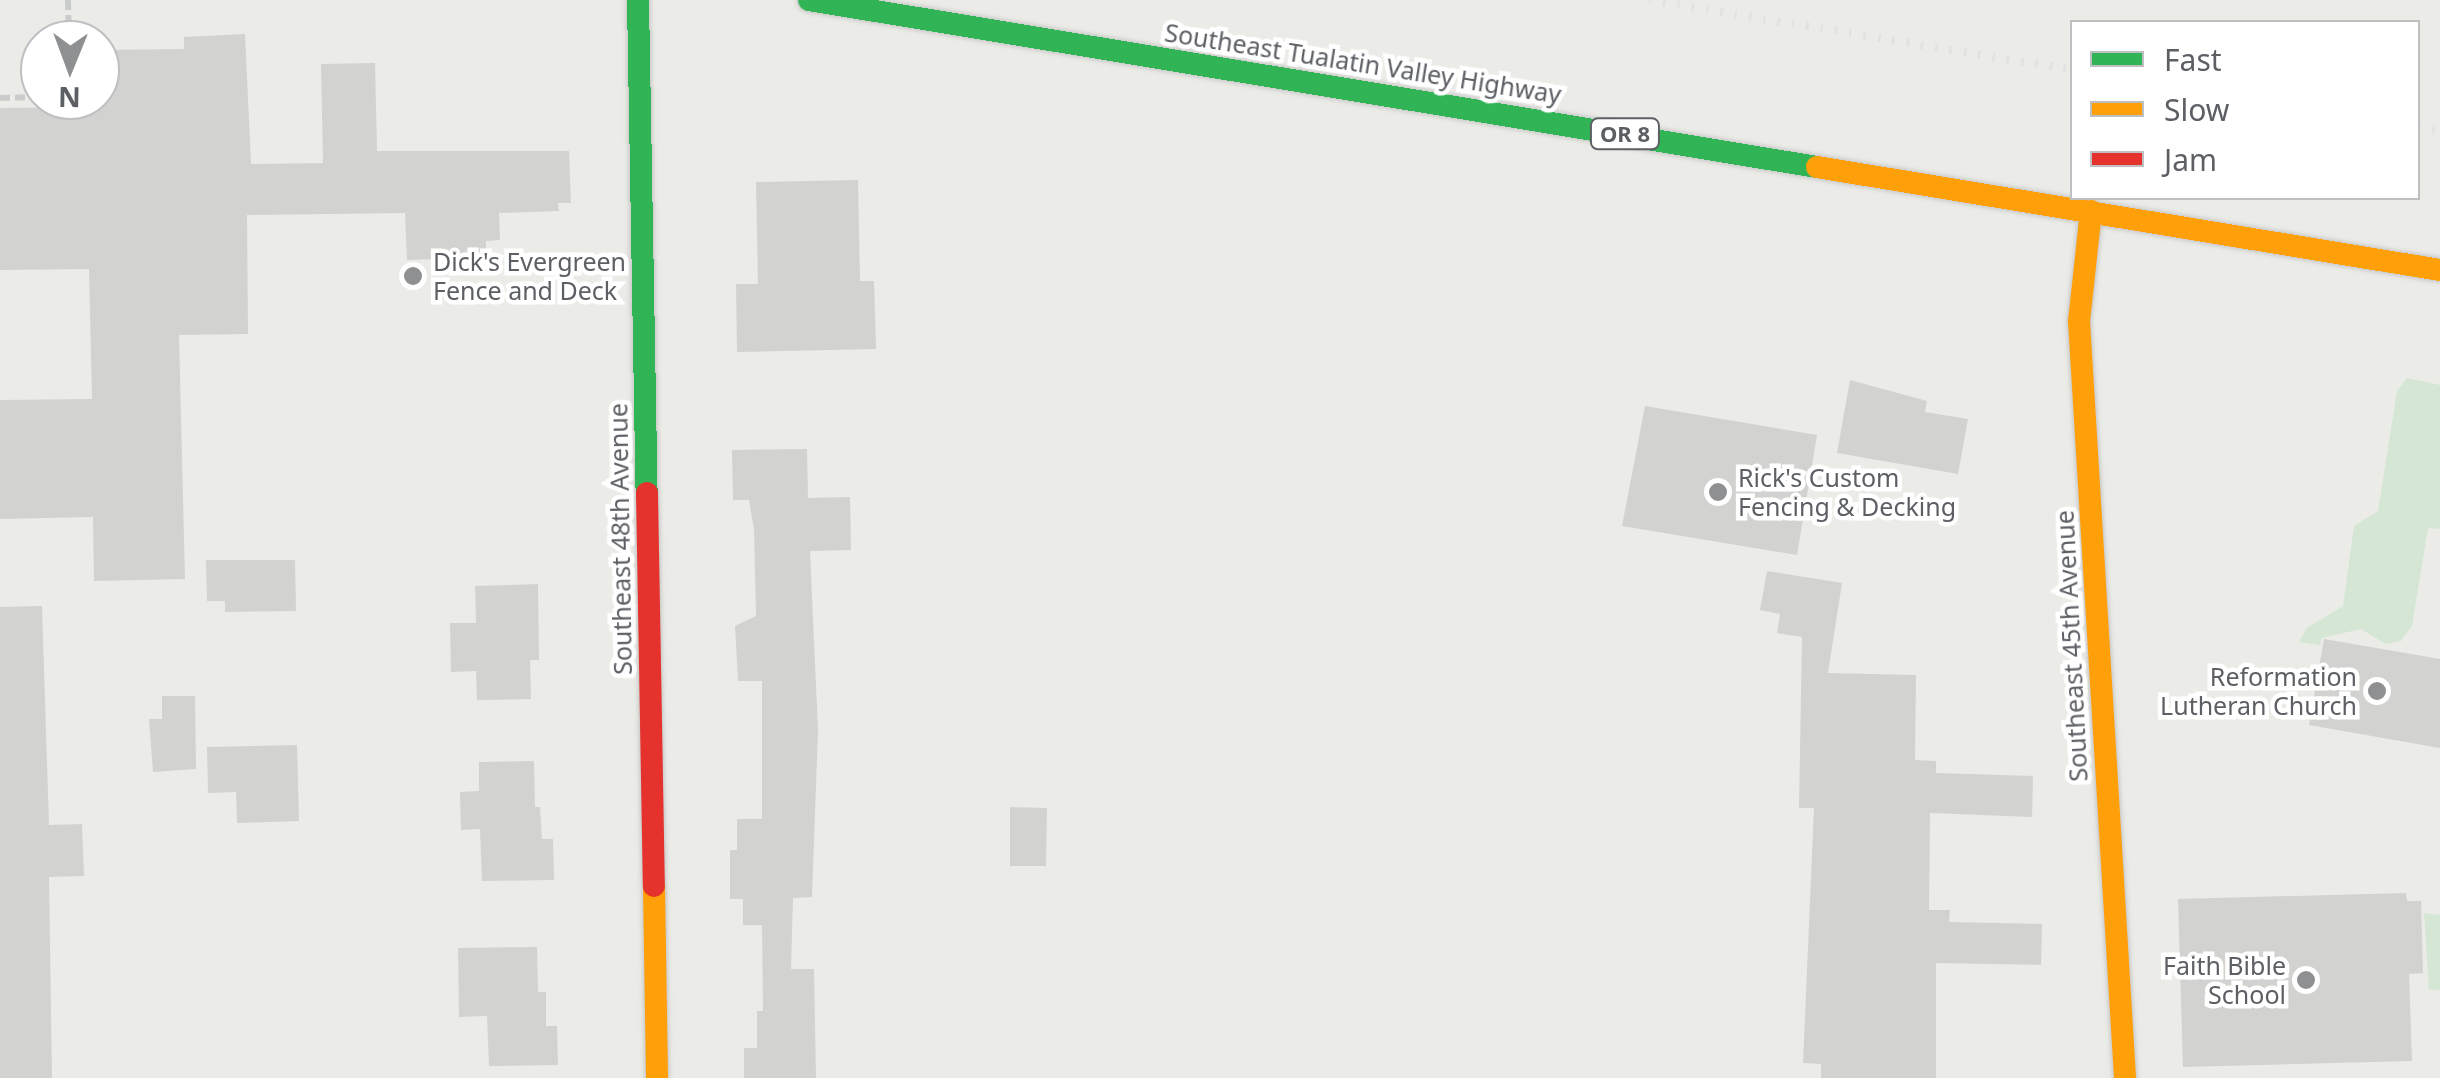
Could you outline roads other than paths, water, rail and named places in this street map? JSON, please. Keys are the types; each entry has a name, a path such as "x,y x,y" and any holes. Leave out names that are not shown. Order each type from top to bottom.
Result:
{"street":[{"name":"Southeast 48th Avenue","path":"638,0 656,1078"},
{"name":"Southeast Tualatin Valley Highway","path":"809,0 2440,270"},
{"name":"Southeast 45th Avenue","path":"2091,211 2079,322 2125,1078"}],"railway":[{"path":"1649,0 2070,70"},
{"path":"2420,127 2440,131"}],"place":[{"name":"Dick's Evergreen Fence and Deck","path":"413,276"},
{"name":"Rick's Custom Fencing & Decking","path":"1718,492"},
{"name":"Reformation Lutheran Church","path":"2377,691"},
{"name":"Faith Bible School","path":"2306,980"}]}
